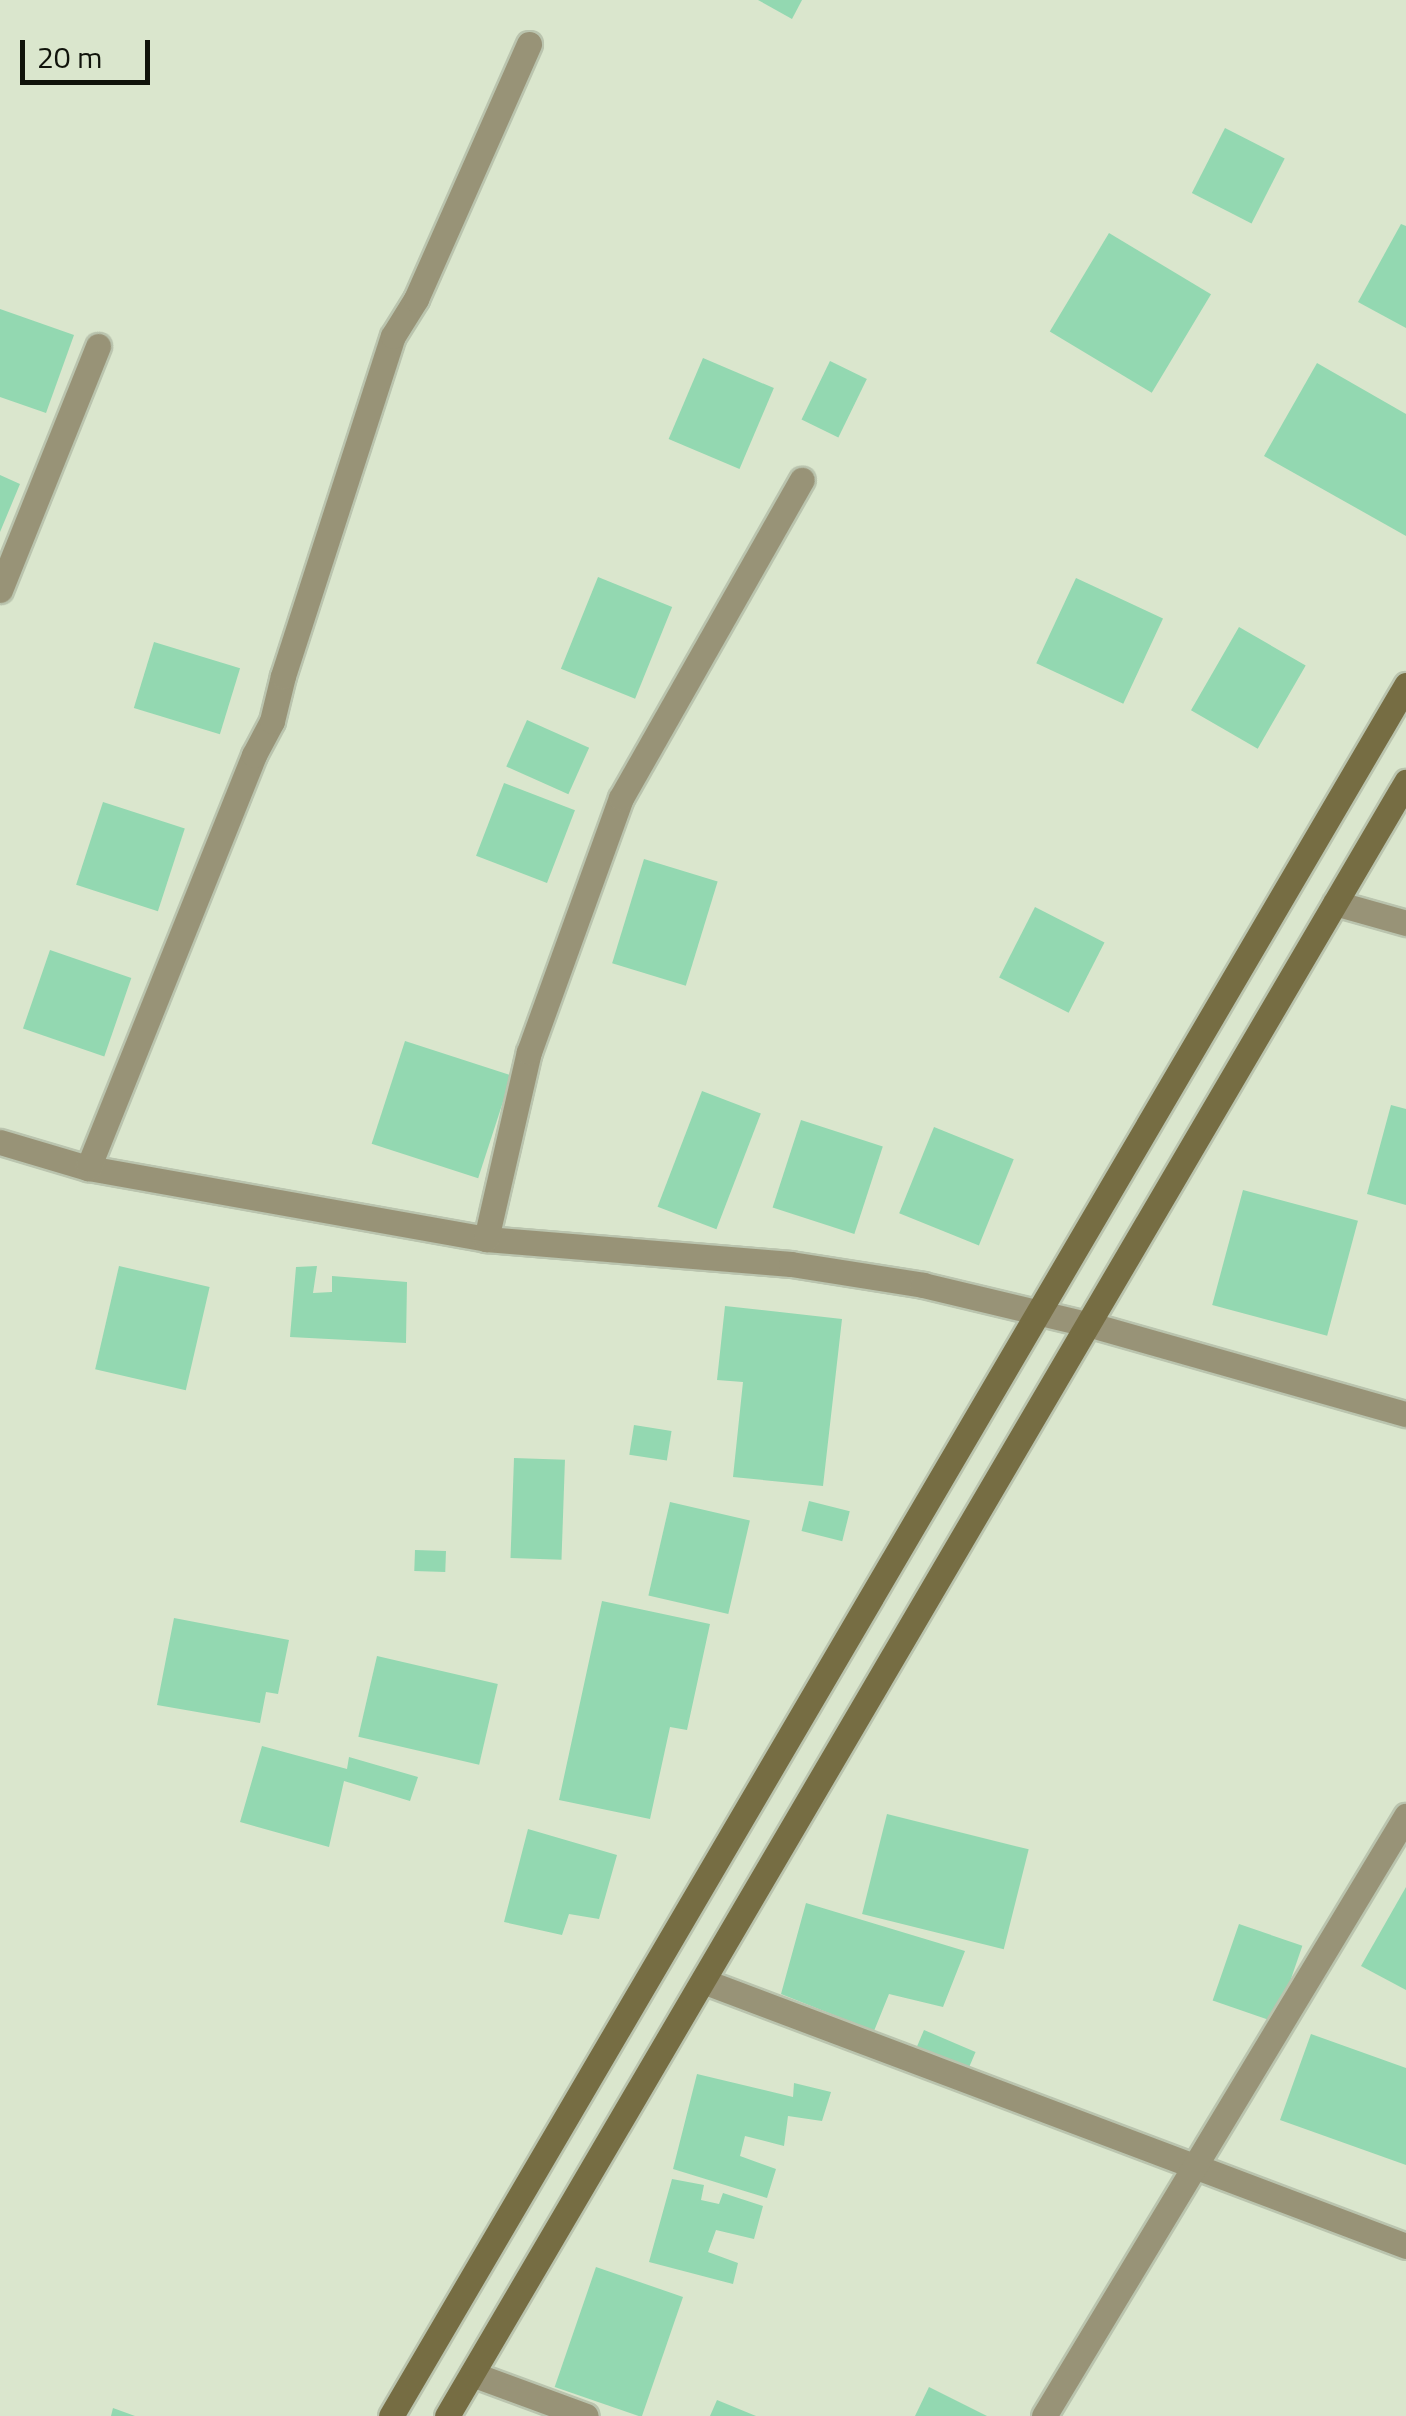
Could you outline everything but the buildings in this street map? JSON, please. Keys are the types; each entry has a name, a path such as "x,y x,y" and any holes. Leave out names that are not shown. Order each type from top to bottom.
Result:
{"street":[{"path":"88,1168 254,755 272,722 283,676 394,336 416,299 529,44"},
{"path":"0,590 98,346"},
{"path":"486,1240 529,1052 621,798 802,480"},
{"path":"391,2416 1406,685"},
{"path":"447,2416 1406,782"},
{"path":"1335,903 1406,923"},
{"path":"0,1142 88,1168 486,1240 792,1264 923,1285 1087,1324 1406,1414"},
{"path":"1044,2416 1404,1824"},
{"path":"702,1981 1406,2246"},
{"path":"472,2374 586,2416"}]}
